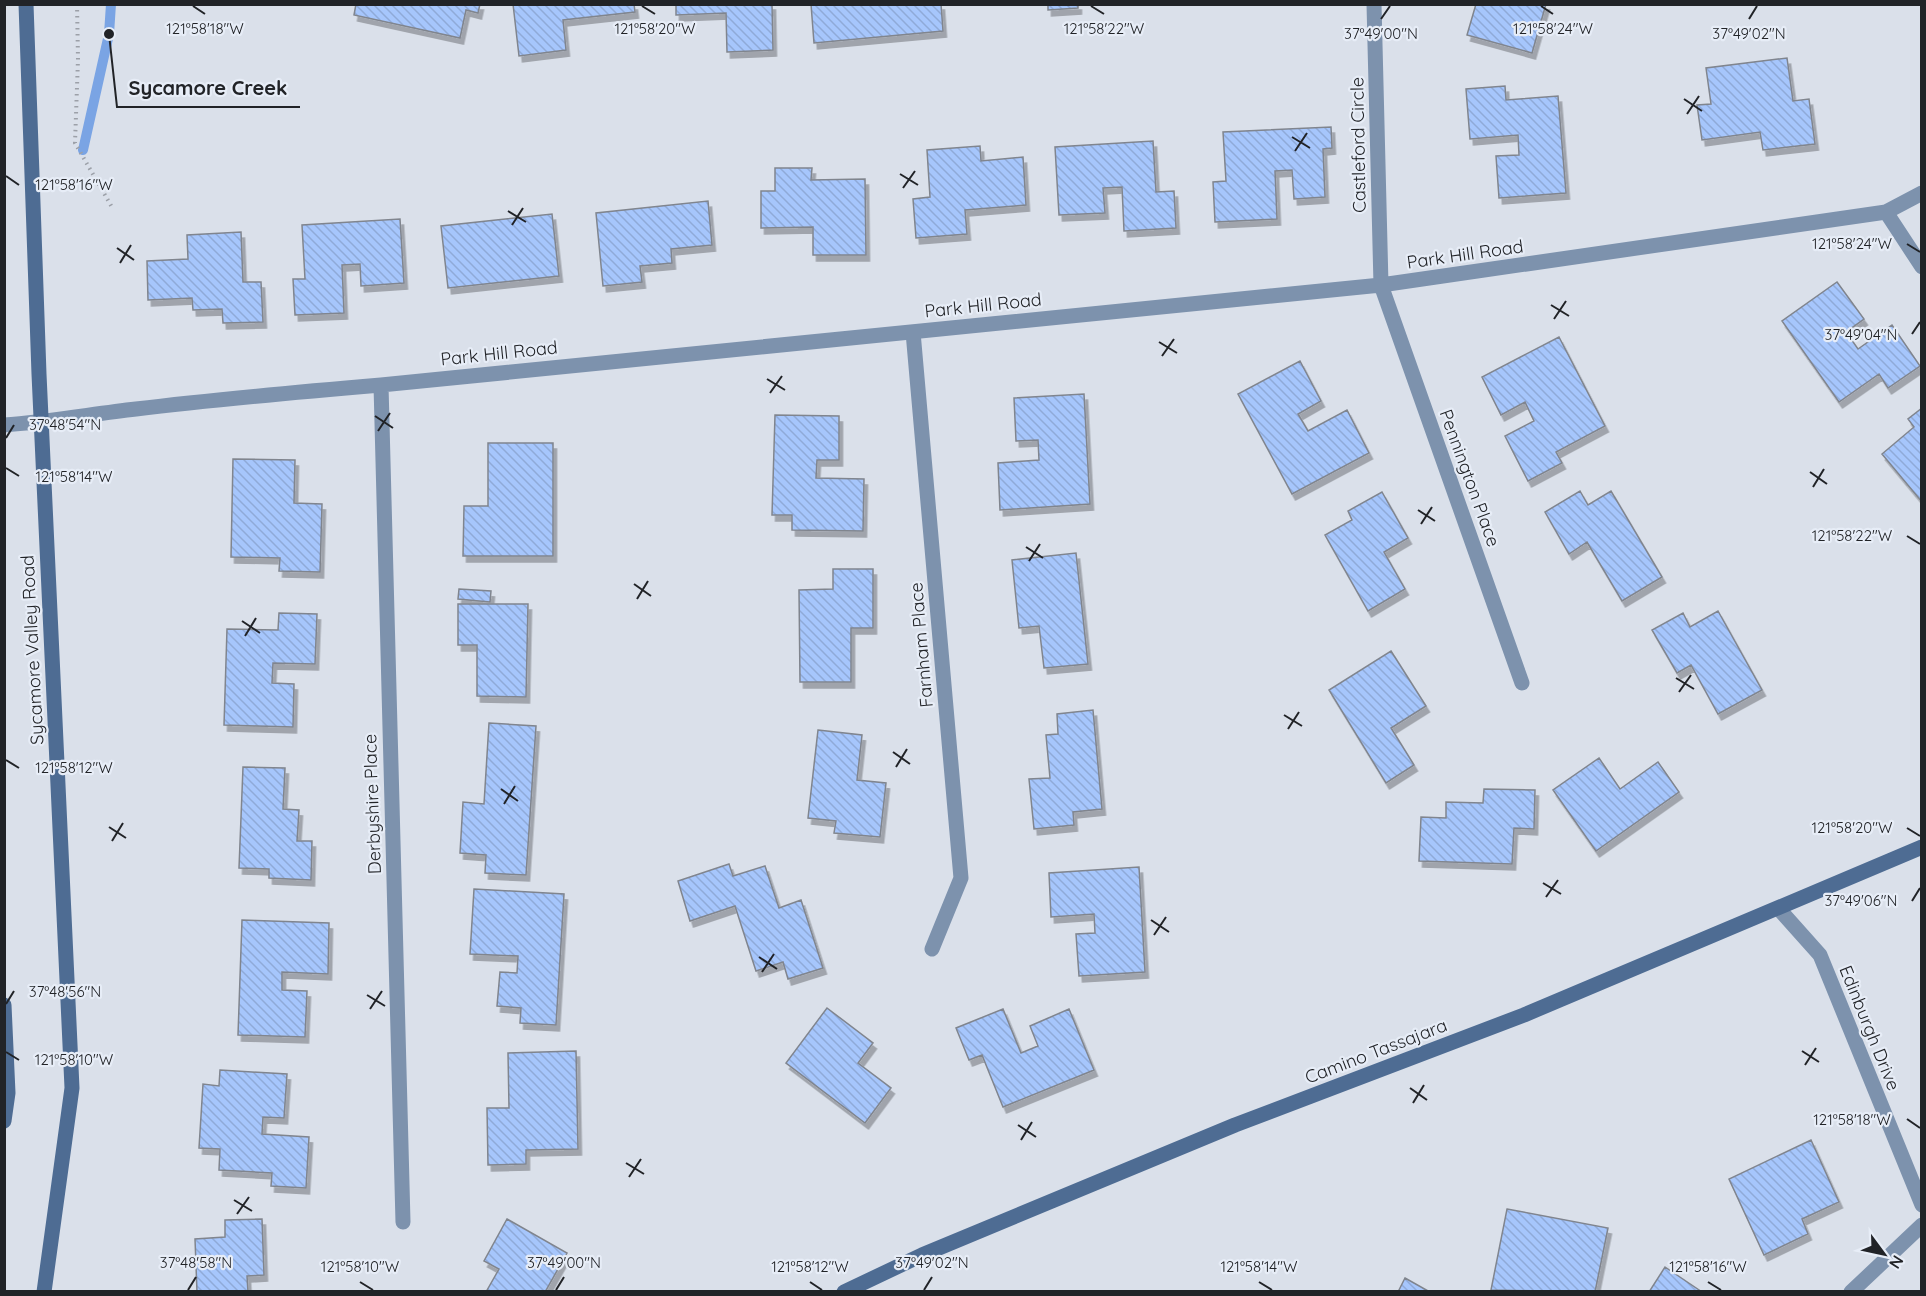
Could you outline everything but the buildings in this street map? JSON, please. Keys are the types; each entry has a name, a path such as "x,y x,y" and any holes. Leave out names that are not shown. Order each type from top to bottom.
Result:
{"main road":[{"name":"Sycamore Valley Road","path":"26,4 72,1088 44,1292"},
{"name":"Camino Tassajara","path":"844,1292 922,1255 1224,1130 1524,1015 1922,847"},
{"path":"4,1005 8,1093 4,1121"}],"street":[{"name":"Castleford Circle","path":"1374,4 1381,285"},
{"name":"Park Hill Road","path":"4,425 42,423 89,414 228,398 381,385 1381,285 1886,212 1922,193"},
{"path":"1886,212 1922,267"},
{"name":"Pennington Place","path":"1381,285 1522,683"},
{"name":"Farnham Place","path":"913,332 961,878 932,949"},
{"name":"Derbyshire Place","path":"381,385 403,1222"},
{"name":"Edinburgh Drive","path":"1779,909 1820,955 1922,1205"},
{"path":"1851,1292 1922,1225"}],"path":[{"path":"77,4 75,143 113,209"}],"waterway":[{"path":"83,150 109,34 111,4"}],"place":[{"name":"Sycamore Creek","path":"109,34"}]}
